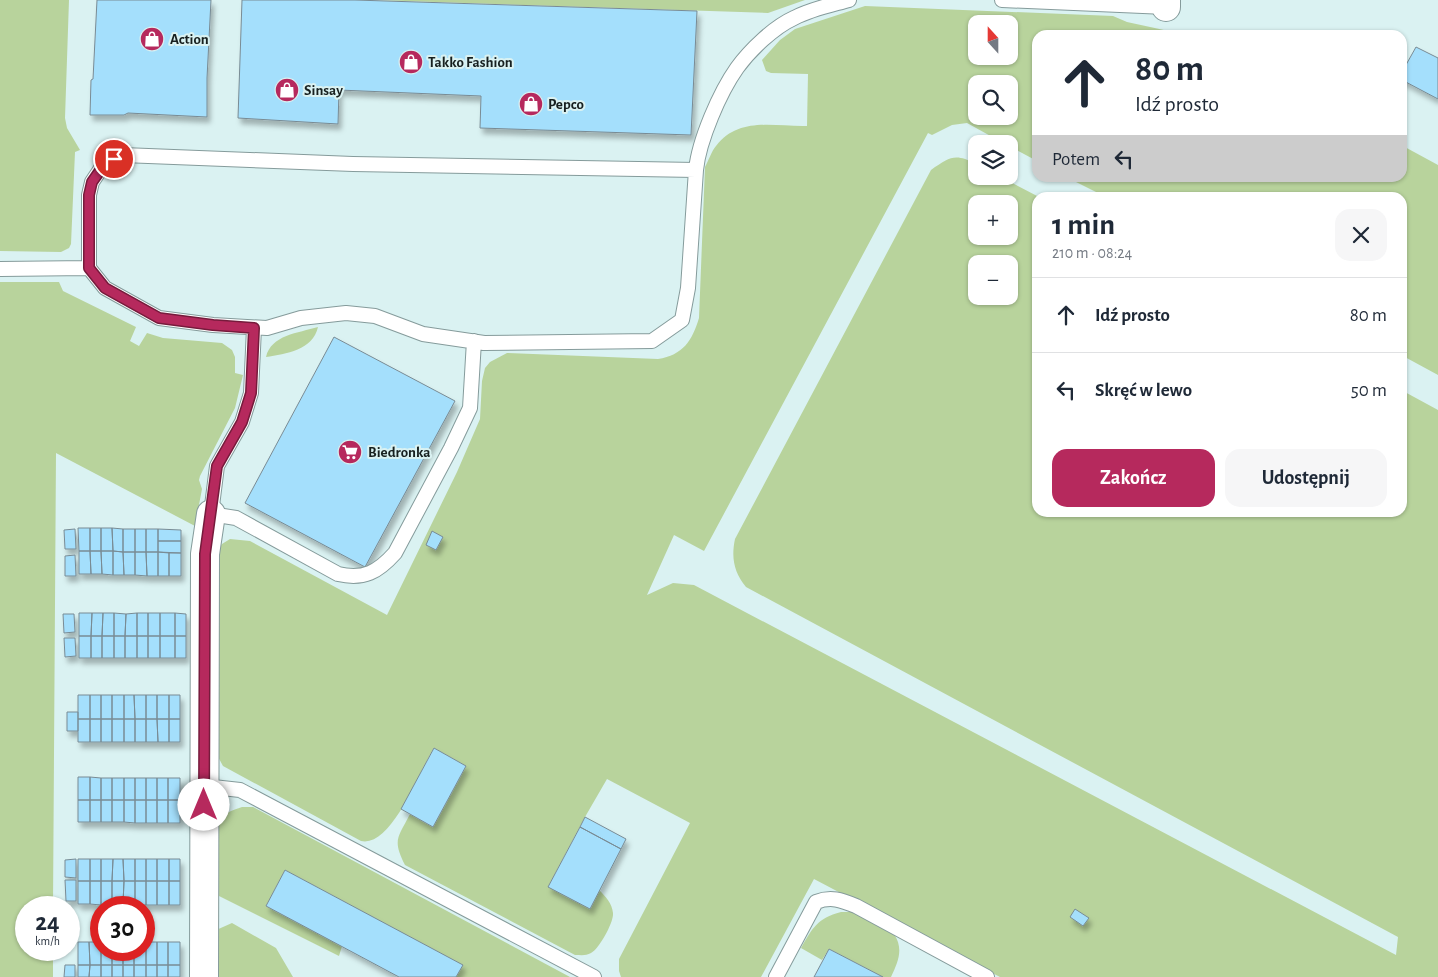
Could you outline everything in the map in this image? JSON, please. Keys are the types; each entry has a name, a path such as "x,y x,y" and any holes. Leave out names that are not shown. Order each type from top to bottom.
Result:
{"street":[{"path":"204,977 205,554 211,514"}],"lane":[{"path":"696,170 353,164 123,155 106,162 92,182 89,195 89,268 105,288 159,318 213,325 267,328 301,318 346,313 375,316 423,334 484,343 652,341 682,320 688,288 697,161 708,126 719,100 737,68 765,38 794,18 849,0"},
{"path":"1002,0 1166,4"},
{"path":"0,269 89,268"},
{"path":"254,328 251,393 242,422 217,466 211,514 236,518 338,574 351,577 371,574 387,562 395,553 452,448 470,408 474,341"},
{"path":"204,786 240,790 594,977"},
{"path":"776,977 816,902 825,898 834,898 856,906 987,977"}],"green space":[{"path":"0,0 69,0 65,118 67,128 80,150 75,152 71,244 69,248 61,252 0,251"},
{"path":"376,0 805,0 768,13"},
{"path":"865,6 1113,16 1127,22 1164,30 1032,30 1032,158 1018,151 1018,135 989,135 971,125 1018,125 1018,75 968,75 968,124 952,125 932,135 928,133 704,551 674,535 647,595 673,583 694,585 1396,955 1398,937 746,587 739,576 734,564 735,539 931,170 948,159 963,158 968,160 968,185 1016,185 1032,193 1032,517 1407,517 1407,393 1438,410 1438,977 1000,977 814,879 761,977 621,977 619,959 690,823 607,779 548,887 599,890 611,906 613,917 598,946 589,954 575,955 405,865 399,849 398,839 410,814 433,827 466,766 434,748 394,820 384,832 372,840 361,841 223,766 217,755 216,554 222,544 230,539 250,541 387,615 457,472 480,419 482,381 485,368 490,362 507,353 658,359 674,354 690,340 699,318 705,167 713,151 725,137 735,130 746,127 758,125 807,126 808,74 771,73 766,71 762,60 780,40 795,29"},
{"path":"1407,148 1438,165 1438,375 1407,358 1407,192 1096,192 1076,182 1407,182"},
{"path":"0,282 59,282 63,291 136,327 130,341 139,346 147,333 163,338 222,343 232,350 235,357 235,373 243,375 235,408 200,476 199,480 202,489 195,526 56,453 53,896 15,896 15,961 53,961 53,977 0,977"},
{"path":"318,327 311,341 305,346 290,352 266,357 273,344 279,339"},
{"path":"242,807 253,807 570,977 456,977 462,965 285,870 266,906 342,946 339,956 215,894 214,845 216,823 224,815"},
{"path":"841,912 853,912 894,934 899,945 899,956 891,977 883,977 829,949 822,960 801,948 816,925 826,917"},
{"path":"232,923 276,948 293,977 214,977 214,931"}],"building":[{"name":"Action","path":"97,0 211,0 207,117 128,113 124,115 90,115"},
{"path":"242,0 355,0 697,11 691,135 480,128 481,96 339,90 338,124 238,118"},
{"path":"1416,47 1438,58 1438,99 1407,83 1407,63"},
{"name":"Biedronka","path":"334,337 455,401 365,567 245,503"},
{"path":"78,528 90,528 90,551 79,551"},
{"path":"90,528 101,528 101,551 90,551"},
{"path":"101,528 112,528 113,551 101,551"},
{"path":"112,528 123,529 123,552 113,551"},
{"path":"75,529 76,549 65,549 64,530"},
{"path":"123,529 135,529 135,552 123,552"},
{"path":"135,529 146,529 146,552 135,552"},
{"path":"146,529 158,529 158,552 146,552"},
{"path":"158,529 181,530 181,541 158,541"},
{"path":"432,531 443,537 436,550 426,545"},
{"path":"158,541 181,541 181,553 158,552"},
{"path":"79,551 90,551 91,574 79,574"},
{"path":"90,551 101,551 102,574 91,574"},
{"path":"101,551 113,551 113,575 102,574"},
{"path":"113,551 123,552 124,575 113,575"},
{"path":"123,552 135,552 135,575 124,575"},
{"path":"135,552 146,552 147,576 135,575"},
{"path":"146,552 158,552 158,576 147,576"},
{"path":"158,552 169,553 169,576 158,576"},
{"path":"169,553 181,553 181,576 169,576"},
{"path":"75,555 76,576 65,576 65,556"},
{"path":"79,613 92,613 91,636 79,636"},
{"path":"92,613 103,613 102,636 91,636"},
{"path":"103,613 114,613 114,636 102,636"},
{"path":"114,613 126,614 125,636 114,636"},
{"path":"137,613 148,613 148,636 137,636"},
{"path":"137,613 137,636 125,636 126,614"},
{"path":"148,613 160,613 160,636 148,636"},
{"path":"160,613 175,613 175,636 160,636"},
{"path":"175,613 186,614 186,636 175,636"},
{"path":"63,614 74,614 75,632 64,633"},
{"path":"79,636 91,636 91,658 79,658"},
{"path":"91,636 102,636 102,658 91,658"},
{"path":"102,636 114,636 114,658 102,658"},
{"path":"114,636 125,636 125,658 114,658"},
{"path":"125,636 137,636 137,658 125,658"},
{"path":"137,636 148,636 148,658 137,658"},
{"path":"148,636 160,636 160,658 148,658"},
{"path":"160,636 175,636 175,658 160,658"},
{"path":"175,636 186,636 186,658 175,658"},
{"path":"64,638 75,638 76,656 65,657"},
{"path":"78,695 90,695 90,719 78,719"},
{"path":"90,695 101,695 101,719 90,719"},
{"path":"101,695 112,695 112,719 101,719"},
{"path":"112,695 124,695 124,719 112,719"},
{"path":"124,695 134,695 135,719 124,719"},
{"path":"134,695 146,695 146,719 135,719"},
{"path":"146,695 157,695 157,719 146,719"},
{"path":"157,695 169,695 169,719 157,719"},
{"path":"169,695 180,695 180,719 169,719"},
{"path":"67,712 78,712 78,731 67,731"},
{"path":"78,719 90,719 90,742 78,742"},
{"path":"90,719 101,719 101,742 90,742"},
{"path":"101,719 112,719 112,742 101,742"},
{"path":"112,719 124,719 124,742 112,742"},
{"path":"124,719 135,719 135,742 124,742"},
{"path":"135,719 146,719 146,742 135,742"},
{"path":"146,719 157,719 158,742 146,742"},
{"path":"157,719 169,719 169,742 158,742"},
{"path":"169,719 180,719 180,742 169,742"},
{"path":"434,748 466,766 433,827 401,809"},
{"path":"78,777 90,777 90,800 78,800"},
{"path":"90,777 101,778 101,800 90,800"},
{"path":"101,778 112,778 112,800 101,800"},
{"path":"112,778 124,778 124,800 112,800"},
{"path":"124,778 135,778 135,800 124,800"},
{"path":"135,778 146,778 146,800 135,800"},
{"path":"146,778 157,778 157,800 146,800"},
{"path":"157,778 168,778 168,800 157,800"},
{"path":"168,778 180,778 180,800 168,800"},
{"path":"78,800 90,800 90,822 78,822"},
{"path":"90,800 101,800 101,822 90,822"},
{"path":"101,800 112,800 112,822 101,822"},
{"path":"112,800 124,800 124,822 112,822"},
{"path":"124,800 135,800 135,823 124,822"},
{"path":"135,800 146,800 146,823 135,823"},
{"path":"146,800 157,800 157,823 146,823"},
{"path":"157,800 168,800 168,823 157,823"},
{"path":"168,800 180,800 180,823 168,823"},
{"path":"585,817 626,839 621,849 580,827"},
{"path":"580,827 621,849 590,909 548,887"},
{"path":"76,859 76,878 65,877 65,860"},
{"path":"78,859 90,859 90,881 78,881"},
{"path":"90,859 101,859 101,881 90,881"},
{"path":"101,859 113,859 112,881 101,881"},
{"path":"113,859 123,859 124,881 112,881"},
{"path":"123,859 135,859 135,881 124,881"},
{"path":"135,859 146,859 146,881 135,881"},
{"path":"146,859 157,859 157,881 146,881"},
{"path":"157,859 169,859 169,881 157,881"},
{"path":"169,859 180,859 180,881 169,881"},
{"path":"285,870 463,965 456,977 399,977 266,906"},
{"path":"65,880 76,880 76,896 66,896"},
{"path":"78,881 90,881 90,904 80,904 80,896 78,896"},
{"path":"90,881 101,881 101,896 90,896"},
{"path":"101,881 112,881 112,896 101,896"},
{"path":"112,881 124,881 123,896 112,896"},
{"path":"124,881 135,881 135,896 123,896"},
{"path":"135,881 146,881 146,896 135,896"},
{"path":"146,881 157,881 157,905 155,905 155,896 146,896"},
{"path":"157,881 169,881 169,905 157,905"},
{"path":"169,881 180,881 180,905 169,905"},
{"path":"1075,909 1089,918 1083,926 1070,917"},
{"path":"80,942 89,942 90,965 78,965 78,961 80,961"},
{"path":"89,942 90,961 101,961 101,965 90,965"},
{"path":"155,942 157,942 157,965 146,965 146,961 155,961"},
{"path":"157,942 168,942 168,965 157,965"},
{"path":"168,942 180,942 180,965 168,965"},
{"path":"829,949 883,977 814,977"},
{"path":"101,961 112,961 112,965 101,965"},
{"path":"112,961 123,961 123,965 112,965"},
{"path":"123,961 134,961 134,965 123,965"},
{"path":"134,961 146,961 146,965 134,965"},
{"path":"65,965 75,965 75,977 64,977"},
{"path":"78,965 90,965 89,977 78,977"},
{"path":"90,965 101,965 101,977 89,977"},
{"path":"101,965 112,965 112,977 101,977"},
{"path":"112,965 123,965 123,977 112,977"},
{"path":"123,965 134,965 134,977 123,977"},
{"path":"134,965 146,965 146,977 134,977"},
{"path":"146,965 157,965 157,977 146,977"},
{"path":"157,965 168,965 168,977 157,977"},
{"path":"168,965 180,965 180,977 168,977"}],"place":[{"name":"Action","path":"152,39"},
{"name":"Takko Fashion","path":"411,62"},
{"name":"Sinsay","path":"287,90"},
{"name":"Pepco","path":"531,104"},
{"name":"Biedronka","path":"350,452"}],"route":[{"path":"114,159 106,162 92,182 89,195 89,268 105,288 159,318 254,328 254,367 251,393 242,422 217,466 205,554 204,805"}]}
